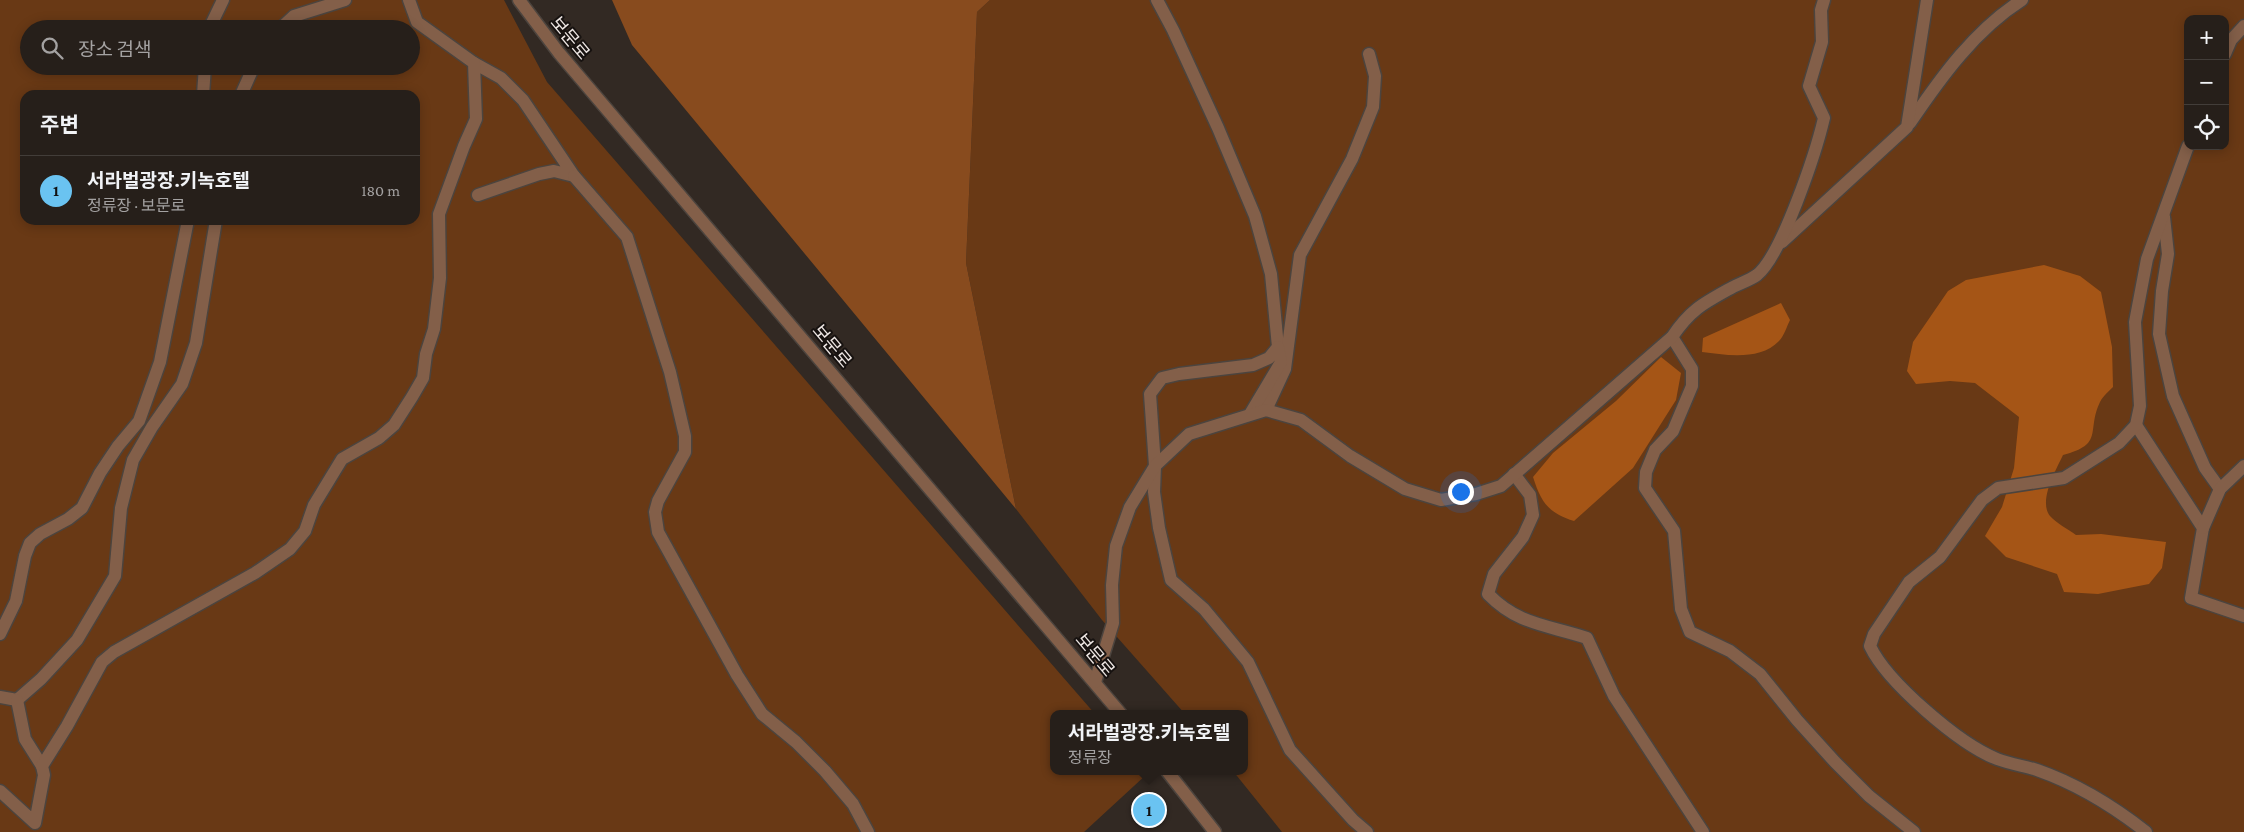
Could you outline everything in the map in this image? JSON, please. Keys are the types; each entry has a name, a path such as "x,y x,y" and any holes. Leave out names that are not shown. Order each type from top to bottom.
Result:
{"street":[{"path":"213,20 223,0"},
{"path":"290,20 294,16 345,0"},
{"path":"408,0 416,20"},
{"name":"보문로","path":"519,0 559,53 1118,710"},
{"path":"1157,0 1173,30 1218,128 1254,216 1271,274 1281,362 1250,414"},
{"path":"1095,682 1113,623 1112,585 1116,546 1130,507 1155,466 1188,434 1266,410 1301,420 1350,456 1405,489 1440,500 1476,494 1501,486 1672,337 1686,316 1712,299 1757,275 1776,247 1818,144 1824,118 1809,86 1822,42 1821,10 1824,0"},
{"path":"1907,127 1927,0"},
{"path":"1776,247 1907,127 1942,76 2000,14 2022,0"},
{"path":"420,24 474,63 502,78 523,100 574,176 627,237 670,372 685,436 685,452 658,501 655,512 658,532 737,675 762,714 796,742 824,771 853,804 868,832"},
{"path":"2229,45 2244,26"},
{"path":"1266,410 1285,370 1300,254 1352,159 1373,107 1375,76 1369,54"},
{"path":"42,766 67,726 102,662 114,652 255,573 290,549 305,531 314,505 342,459 379,438 394,425 412,396 423,378 426,354 434,329 440,278 439,214 476,119 474,63"},
{"path":"204,90 205,75"},
{"path":"243,90 250,75"},
{"path":"2146,832 2096,797 2037,771 1995,759 1950,731 1916,703 1876,659 1870,646 1874,634 1909,582 1940,557 1982,500 1998,488 2064,478 2119,443 2136,425 2140,406 2135,322 2148,259 2187,150"},
{"path":"478,195 539,174 554,171 574,176"},
{"path":"2163,215 2168,254 2162,291 2159,334 2173,396 2205,468 2220,489"},
{"path":"0,634 16,601 25,556 30,543 40,534 68,519 82,508 100,473 118,446 139,421 160,362 187,225"},
{"path":"17,700 41,679 77,640 114,576 120,508 134,460 152,427 182,384 196,342 215,225"},
{"path":"1672,337 1692,369 1692,386 1673,431 1656,450 1646,472 1645,488 1674,531 1681,609 1690,632 1730,651 1760,674 1797,720 1835,762 1869,796 1914,832"},
{"path":"1278,346 1268,358 1253,365 1162,378 1150,394 1155,466 1154,492 1159,528 1171,580 1204,609 1248,662 1290,750 1367,832"},
{"path":"2136,425 2203,528"},
{"path":"2244,466 2220,489 2203,528 2191,598 2244,616"},
{"path":"1514,474 1530,495 1533,515 1523,537 1494,574 1488,594 1503,610 1530,622 1587,638 1614,696 1703,832"},
{"path":"0,697 17,700"},
{"path":"17,700 25,738 42,766 44,775 30,828"},
{"path":"1170,775 1215,832"},
{"path":"0,791 30,828"}],"shaded area":[{"path":"0,0 504,0 547,82 1092,710 1050,710 1050,775 1146,775 1084,832 0,832"},
{"path":"612,0 990,0 977,12 966,263 1016,509 632,45"},
{"path":"990,0 2244,0 2244,832 1282,832 1236,775 1248,775 1248,710 1181,710 1102,620 1016,509 966,263 977,12"},
{"path":"2044,265 2080,276 2101,292 2112,347 2113,387 2100,402 2089,441 2085,446 2076,451 2063,455 2049,486 2046,502 2047,510 2053,519 2076,535 2101,534 2166,542 2162,568 2149,584 2098,594 2064,592 2057,574 2006,557 1985,536 2002,507 2014,468 2019,417 1975,383 1950,381 1916,384 1907,371 1913,342 1948,291 1966,280"},
{"path":"1781,303 1790,320 1781,339 1771,347 1762,352 1742,355 1702,352 1703,338"},
{"path":"1661,357 1681,373 1676,400 1633,468 1574,521 1552,510 1543,500 1533,477 1553,453 1616,401"}],"place":[{"name":"서라벌광장.키녹호텔","path":"1149,810"}]}
